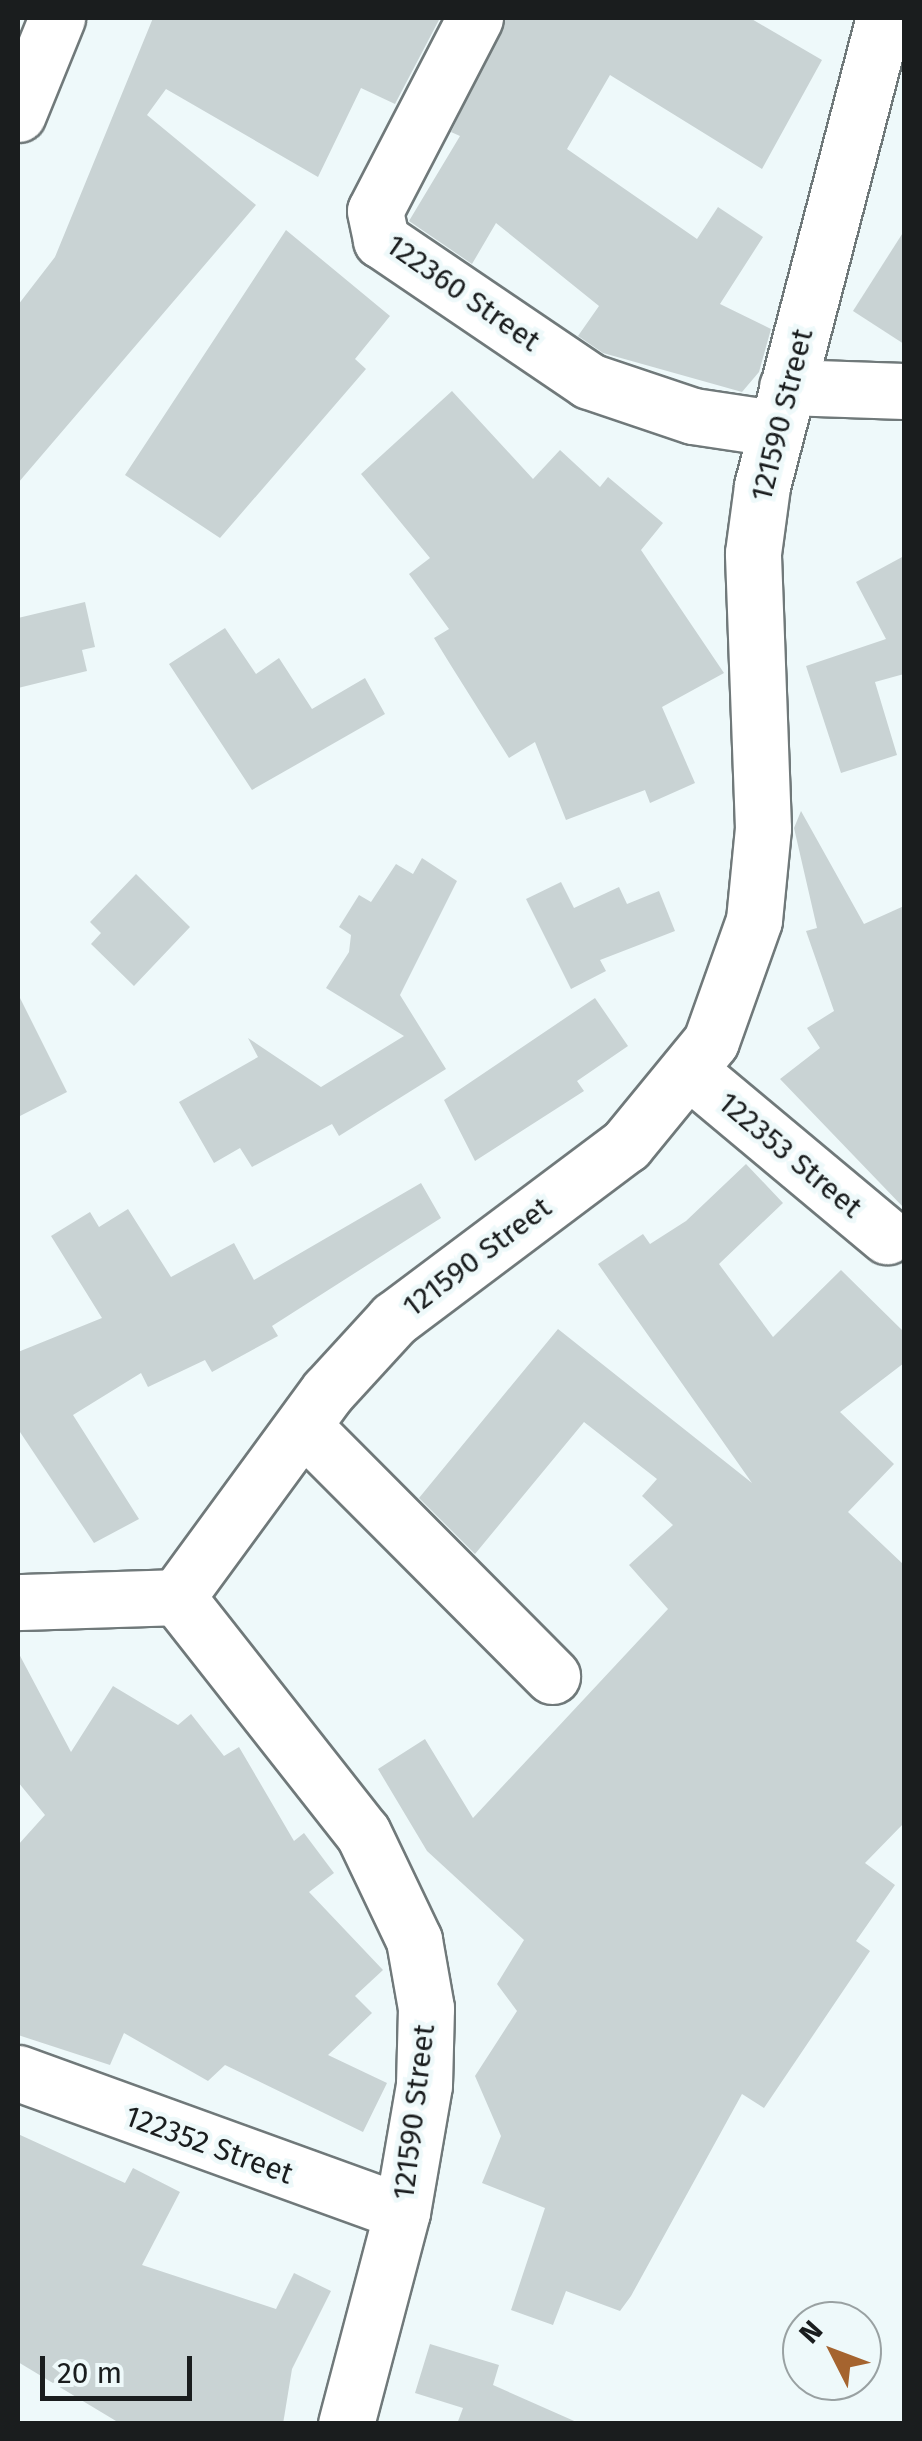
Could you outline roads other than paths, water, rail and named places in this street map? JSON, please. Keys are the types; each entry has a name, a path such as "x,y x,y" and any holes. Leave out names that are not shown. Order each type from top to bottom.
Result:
{"street":[{"path":"18,114 57,18"},
{"name":"122360 Street","path":"475,18 375,212 381,240 589,381 694,416 904,391"},
{"name":"121590 Street","path":"346,2424 402,2212 424,2085 426,2008 414,1940 363,1833 177,1597 303,1426 394,1319 626,1144 692,1074 754,920 763,828 754,554 780,408 884,18"},
{"name":"122353 Street","path":"692,1074 887,1236"},
{"path":"303,1426 552,1676"},
{"path":"18,1602 177,1597"},
{"name":"122352 Street","path":"18,2072 402,2212"}]}
